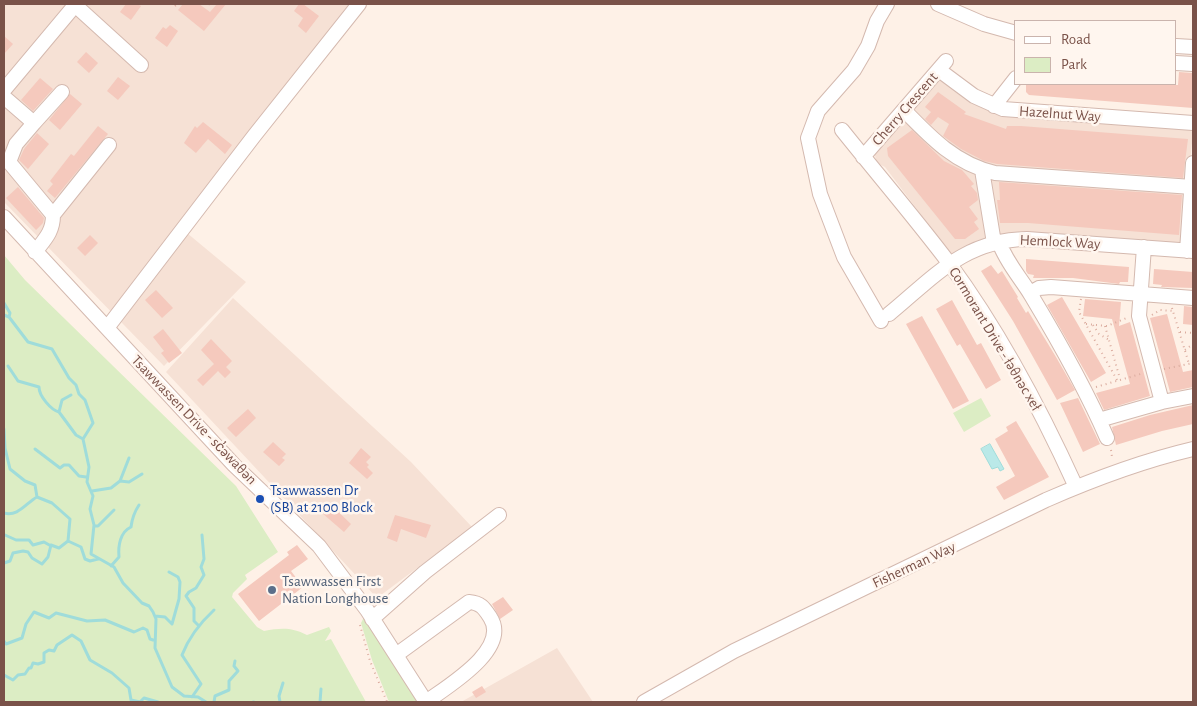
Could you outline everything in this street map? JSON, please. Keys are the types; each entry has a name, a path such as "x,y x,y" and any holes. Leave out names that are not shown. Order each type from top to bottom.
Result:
{"street":[{"path":"4,90 76,4 141,65"},
{"path":"107,328 254,136 359,4"},
{"name":"Hemlock Way","path":"887,4 877,21 868,46 854,70 818,111 808,138 820,194 844,257 885,317 950,264 973,250 997,242 1027,239 1190,251"},
{"path":"938,4 984,24 1014,32"},
{"path":"1177,46 1193,47"},
{"path":"1177,63 1193,64"},
{"name":"Hazelnut Way","path":"943,65 970,93 994,106 1013,110 1193,123"},
{"name":"Cherry Crescent","path":"863,157 943,65"},
{"path":"994,106 1014,81"},
{"path":"53,215 9,162 16,144 62,92"},
{"path":"4,96 34,123"},
{"path":"904,110 946,151 982,170 995,173 1192,187"},
{"name":"Cormorant Drive - łəθnəc xeł","path":"842,130 950,264 1021,377 1054,438 1076,487"},
{"path":"35,252 48,237 53,227 53,215 109,145"},
{"path":"1190,251 1193,163"},
{"path":"982,170 997,242 1030,293 1085,393 1107,438"},
{"name":"Tsawwassen Drive - sc̓əwaθən","path":"4,217 234,465 319,546 372,618 426,702"},
{"path":"1144,247 1139,316 1162,402"},
{"path":"1030,293 1040,288 1051,287 1193,298"},
{"path":"1099,420 1162,402 1193,396"},
{"name":"Fisherman Way","path":"644,702 734,651 1076,487 1146,461 1193,449"},
{"path":"372,618 425,572 499,514"},
{"path":"396,655 469,602 477,603 484,607 492,620 495,630 490,648 453,682 426,702"}],"path":[{"path":"209,4 213,7"},
{"path":"1082,290 1079,311 1119,380"},
{"path":"1160,295 1161,302 1168,305 1174,311 1189,364"},
{"path":"1149,316 1160,310 1174,311"},
{"path":"1086,324 1105,326 1134,316"},
{"path":"1093,325 1099,334 1109,340"},
{"path":"1105,326 1119,380"},
{"path":"1180,332 1193,333"},
{"path":"1185,350 1193,344"},
{"path":"1159,370 1193,363"},
{"path":"1085,393 1099,385 1149,371"},
{"path":"360,625 370,661 387,702"}],"shaded area":[{"path":"4,4 368,4 187,233 246,282 164,366 4,202"},
{"path":"938,79 945,80 953,90 978,106 1009,116 1190,129 1193,133 1188,181 1007,171 966,159 928,130 912,108"},
{"path":"903,117 974,171 978,177 987,239 950,253 885,167 877,163 874,152"},
{"path":"986,176 1184,190 1181,246 998,235"},
{"path":"233,298 411,462 472,527 377,598 166,372"},
{"path":"557,648 593,702 461,702"}],"green space":[{"path":"4,255 25,280 236,486 278,552 245,575 247,579 233,593 232,597 257,627 264,631 286,629 307,635 329,627 331,631 325,641 331,639 366,702 4,702"},
{"path":"981,398 991,416 964,432 953,413"},
{"path":"364,617 419,702 389,702 372,660 361,623"}],"water":[{"path":"990,444 1004,469 1000,471 998,467 992,469 981,449"}],"building":[{"path":"126,4 141,6 131,20 120,12"},
{"path":"183,4 199,4 210,12 217,4 226,4 204,31 178,10"},
{"path":"299,4 303,4 319,16 306,33 298,26 303,18 294,11"},
{"path":"170,25 178,31 167,47 155,38 163,27 166,29"},
{"path":"4,36 13,44 4,54"},
{"path":"86,52 98,63 89,73 77,62"},
{"path":"1179,72 1193,73 1193,108 1029,95 1026,92 1026,85 1178,85"},
{"path":"118,77 130,86 118,100 107,91"},
{"path":"40,78 53,89 33,111 21,100"},
{"path":"938,92 966,112 964,114 1006,129 1007,126 1021,126 1188,139 1183,178 997,164 984,161 961,149 943,136 949,124 938,117 931,125 925,119 931,112 925,107"},
{"path":"70,94 82,104 60,130 49,120"},
{"path":"203,122 232,145 225,154 208,139 196,153 184,143 195,126 197,128"},
{"path":"98,126 108,134 55,198 47,191 53,184 50,181 71,154 74,156"},
{"path":"912,130 944,161 962,170 974,184 971,186 977,193 978,200 969,207 978,219 974,222 979,229 965,239 955,239 888,156 887,148"},
{"path":"37,133 49,144 28,169 19,160 24,149"},
{"path":"999,182 1182,195 1179,235 1028,223 1000,223 997,200 1000,200"},
{"path":"18,187 44,218 43,223 36,230 6,198"},
{"path":"90,235 98,243 85,256 77,248"},
{"path":"1026,259 1129,267 1128,282 1120,282 1119,284 1073,278 1033,278 1034,275 1028,274 1026,271"},
{"path":"991,265 998,274 1002,271 1026,313 1028,311 1075,390 1057,400 1013,321 981,271"},
{"path":"1154,269 1193,272 1193,288 1161,287 1162,285 1153,284"},
{"path":"156,290 173,308 162,318 145,300"},
{"path":"1062,297 1106,373 1091,382 1047,305"},
{"path":"1085,299 1121,302 1119,326 1130,322 1150,396 1104,410 1096,393 1130,384 1112,319 1083,316"},
{"path":"952,300 977,345 981,343 1001,380 986,389 960,344 957,346 936,309"},
{"path":"1184,306 1193,307 1193,325 1183,324"},
{"path":"1167,314 1183,372 1193,370 1193,387 1170,392 1150,318"},
{"path":"922,316 969,401 953,409 906,324"},
{"path":"163,329 182,353 169,363 161,353 164,351 153,337"},
{"path":"211,339 232,361 226,367 231,372 225,378 218,371 203,386 197,380 214,364 201,350"},
{"path":"1078,398 1100,444 1083,452 1060,403"},
{"path":"1193,405 1193,424 1116,445 1112,427 1150,415"},
{"path":"248,409 256,418 236,437 227,428"},
{"path":"1016,421 1049,477 1004,500 996,487 1015,476 995,439 1008,431 1006,427"},
{"path":"273,442 286,454 282,458 285,460 279,466 263,452"},
{"path":"361,448 371,457 366,462 369,465 367,467 373,473 367,479 349,463"},
{"path":"330,504 351,524 344,532 322,513"},
{"path":"395,515 431,525 426,538 401,529 397,542 387,538"},
{"path":"297,545 308,559 291,571 303,587 259,621 238,594 289,555 287,552"},
{"path":"503,597 513,610 500,619 492,604"},
{"path":"482,686 486,692 476,698 472,692"}],"waterway":[{"path":"4,303 10,313 9,317"},
{"path":"4,315 9,317 28,342 52,349 69,378 76,385 79,394 85,400 93,423 83,439 89,467 87,482 93,496 90,509 94,525 91,554 114,567 123,583 142,603 149,606 153,612 156,619 155,648 172,687 184,696 198,697 206,702"},
{"path":"8,366 18,381 39,387 46,402 52,409 59,412 76,435 83,439"},
{"path":"59,412 62,400 71,395"},
{"path":"4,429 5,448 10,469 25,481 35,485 37,497"},
{"path":"35,449 60,468 64,465 69,465 79,476 86,477"},
{"path":"92,491 111,488 120,481 129,458"},
{"path":"120,481 129,482 142,474"},
{"path":"37,497 52,503 70,519 68,541 81,547 85,559 90,561 98,559"},
{"path":"4,513 14,513 37,497"},
{"path":"111,566 119,557 120,540 124,532 131,527 139,505"},
{"path":"94,526 98,526 114,510"},
{"path":"5,535 16,540 29,540 33,545 44,542 51,546"},
{"path":"198,625 194,621 194,608 186,596 196,588 204,575 201,567 204,559 202,535"},
{"path":"4,563 10,561 13,553 23,551 28,552 32,558 42,564 48,557 51,545 59,548 68,541"},
{"path":"155,616 165,617 172,624 179,599 180,582 178,577 169,572"},
{"path":"192,697 201,684 182,655 195,631 214,610"},
{"path":"4,641 6,644 22,638 26,624 34,612 49,618 56,613 87,621 105,620 134,632 143,628 147,630 150,639 153,640"},
{"path":"4,675 13,680 18,675 25,674 33,663 44,662 44,653 49,650 54,651 57,645 72,635 81,641 90,660 112,673 129,688 131,700 140,702 144,698 158,702"},
{"path":"214,702 215,696 229,690 229,681 238,671 234,666 235,661"},
{"path":"280,702 279,696 283,683"},
{"path":"320,702 321,689"}],"place":[{"name":"Tsawwassen Dr (SB) at 2100 Block","path":"260,499"},
{"name":"Tsawwassen First Nation Longhouse","path":"272,590"}]}
